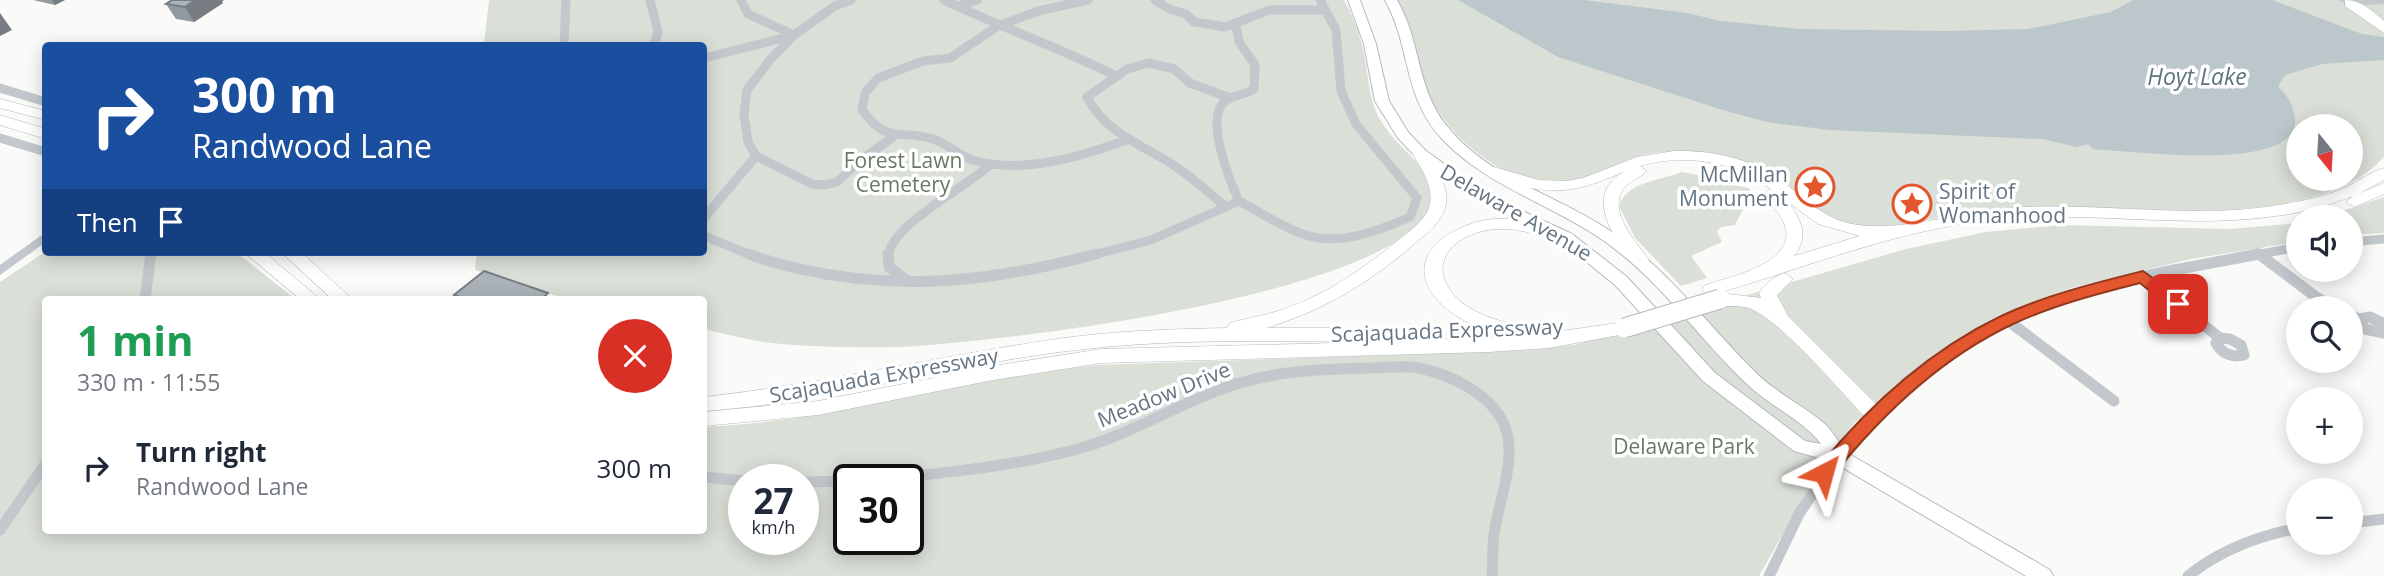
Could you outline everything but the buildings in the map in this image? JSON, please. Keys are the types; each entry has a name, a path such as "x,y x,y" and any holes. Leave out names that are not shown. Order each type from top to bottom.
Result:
{"highway":[{"path":"2347,1 2367,13 2384,29"},
{"path":"1,99 42,114"},
{"path":"0,120 42,133"},
{"path":"1170,337 1254,326 1296,312 1341,292 1409,240 1436,211 1440,193 1436,179 1420,153"},
{"path":"1494,173 1531,184 1566,187 1596,180 1622,167 1651,158 1706,157 1764,177 1805,211 1832,224 1868,232 1912,229"},
{"path":"1640,260 1621,235 1609,203 1621,180 1635,172 1671,164 1715,167 1753,181 1768,191 1791,216 1796,231 1794,244 1787,255 1753,276"},
{"name":"Scajaquada Expressway","path":"1715,294 1753,276 1912,229 1952,220 2081,210 2211,215 2271,211 2331,198 2384,173"},
{"name":"Scajaquada Expressway","path":"707,419 818,408 992,373 1101,356 1549,341 1715,294 1784,279 1915,239 1961,229 2057,219 2208,223 2263,221 2329,210 2384,188"},
{"path":"1520,333 1473,319 1444,297 1434,278 1434,259 1439,250 1456,234 1465,229 1496,223 1530,228 1567,238"},
{"path":"258,256 307,296"},
{"path":"295,256 340,296"},
{"path":"1784,279 1769,293 1771,302 1785,323 1875,415"},
{"path":"1715,294 1754,302 1785,323"},
{"name":"Scajaquada Expressway","path":"707,404 792,394 1059,345 1170,337 1520,333 1619,323"}],"main road":[{"name":"Delaware Avenue","path":"1354,0 1370,44 1382,100 1404,135 1420,153 1479,195 1567,238 1621,281 1709,377 1800,446 1838,456 2043,576"},
{"name":"Delaware Avenue","path":"1391,0 1405,29 1420,98 1431,116 1465,152 1494,173 1577,216 1640,260 1752,379 1771,396 1821,431 1838,456"}],"street":[{"path":"564,42 566,0"},
{"path":"650,0 657,32 655,42"},
{"path":"741,0 748,14 794,35"},
{"path":"851,0 835,6 794,35 769,61 747,90 748,142 756,156 812,184 825,185 838,182 862,159 893,137"},
{"path":"944,0 998,26 1058,47 1114,75"},
{"path":"959,6 977,0"},
{"path":"1088,0 1038,11 998,26 950,58 911,64 878,78 865,93 862,110 872,126 893,137 926,138 945,142 972,160 991,164 1062,159 1103,150 1129,139"},
{"path":"1155,0 1169,9 1186,14 1194,22 1208,25 1236,25 1269,10 1322,5 1336,30 1341,91 1356,124 1417,198 1410,216 1381,230 1346,237 1313,238 1239,201 1221,149 1218,120 1221,107 1230,98 1248,94 1254,89 1255,65 1239,42 1236,25"},
{"path":"2347,1 2384,1"},
{"path":"707,57 794,35"},
{"path":"1226,207 1177,168 1129,139 1090,108 1087,97 1114,75 1139,64 1164,65 1177,70 1188,82 1230,98"},
{"path":"1,99 42,102"},
{"path":"0,138 42,151"},
{"path":"707,214 756,156"},
{"path":"912,283 894,275 888,267 886,255 890,243 927,213 978,179 991,164"},
{"path":"707,237 762,260 831,276 912,283 974,280 1044,268 1151,240 1239,201"},
{"path":"0,271 42,239"},
{"path":"2363,241 2384,239"},
{"path":"13,262 42,247"},
{"path":"1769,576 1799,514 1821,477 1875,415 1942,358 2007,320 2071,295 2143,277 2286,249"},
{"path":"2257,253 2315,296"},
{"path":"144,296 149,256"},
{"path":"2143,277 2220,338"},
{"path":"2363,317 2370,317 2384,324"},
{"path":"2007,320 2114,401"},
{"path":"2363,326 2384,333"},
{"name":"Meadow Drive","path":"924,475 975,469 1076,450 1125,434 1217,391 1253,380 1307,372 1427,369 1444,373 1483,397 1495,407 1506,425 1510,456 1493,538 1492,576"},
{"path":"0,530 42,469"},
{"path":"707,477 728,479"},
{"path":"2363,523 2382,522"},
{"path":"2188,576 2225,552 2286,531"}],"green space":[{"name":"Forest Lawn Cemetery","path":"489,0 1344,0 1361,40 1375,110 1388,131 1426,175 1431,189 1431,203 1405,235 1350,264 1275,288 1189,308 1099,324 945,344 851,347 745,339 707,330 707,296 557,296 475,270 477,256 707,256 707,42 484,42"},
{"path":"1398,0 2384,0 2384,157 2363,173 2363,114 2286,114 2286,191 2327,191 2309,198 2261,207 2208,210 2011,209 1893,226 1856,227 1835,222 1771,179 1726,162 1687,153 1664,152 1641,156 1597,177 1572,183 1538,181 1506,171 1468,145 1436,108 1424,81 1410,30"},
{"path":"1682,172 1698,175 1705,180 1749,188 1756,198 1747,202 1735,225 1721,227 1717,231 1722,242 1691,256 1707,278 1681,286 1635,238 1619,206 1629,191 1645,183"},
{"path":"2384,197 2384,233 2363,234 2363,205 2361,205"},
{"name":"Delaware Park","path":"2286,224 2286,244 2191,259 2071,288 1999,315 1936,353 1854,423 1811,485 1759,576 0,576 0,282 42,254 241,256 291,296 42,296 42,534 707,534 707,427 803,417 999,379 1098,365 1507,351 1574,345 1906,249 1986,232 2060,225 2230,229"}],"water":[{"name":"Hoyt Lake","path":"1458,0 1584,0 1687,13 1721,21 1800,29 1945,31 2028,29 2111,12 2133,0 2272,0 2362,34 2384,37 2384,60 2322,64 2285,75 2278,87 2290,102 2294,114 2286,114 2286,139 2270,147 2244,153 2212,155 2093,149 2088,144 2077,147 2042,139 1830,130 1767,122 1558,57"}],"place":[{"name":"McMillan Monument","path":"1815,187"},
{"name":"Spirit of Womanhood","path":"1912,204"}],"route":[{"path":"1824,473 1854,436 1916,378 1942,358 2007,320 2071,295 2143,277 2178,304"}]}
